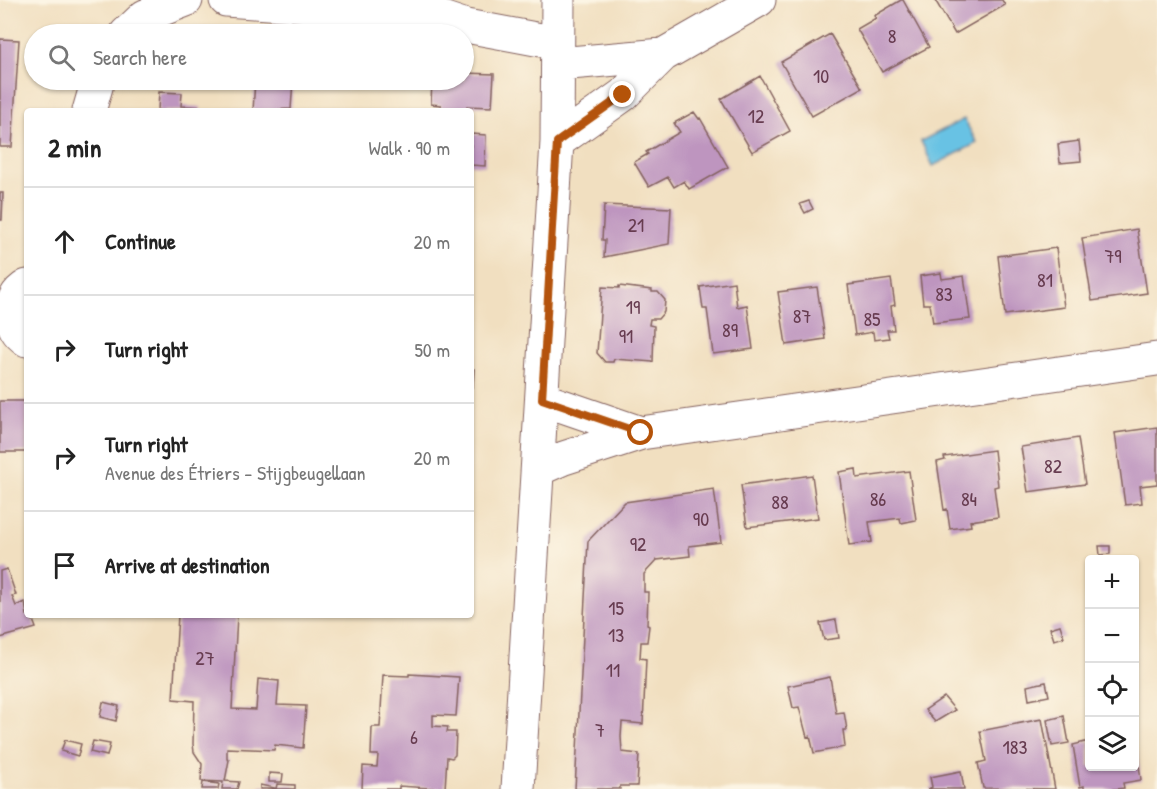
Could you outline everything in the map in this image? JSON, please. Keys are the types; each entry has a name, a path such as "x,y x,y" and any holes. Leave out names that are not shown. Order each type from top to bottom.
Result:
{"street":[{"path":"137,24 145,16 186,0"},
{"path":"226,0 433,15 460,24"},
{"path":"433,15 467,0"},
{"path":"518,789 557,142 558,0"},
{"path":"557,142 623,95 663,56 759,0"},
{"path":"474,28 558,54 663,56"},
{"path":"90,108 95,90"},
{"path":"13,301 14,326 24,337"},
{"path":"538,470 564,458 641,433 1157,359"},
{"path":"542,399 641,433"}],"water":[{"path":"964,119 977,143 933,166 921,141"}],"building":[{"path":"901,0 929,47 882,72 857,29"},
{"path":"935,0 1002,0 1005,5 955,34"},
{"path":"830,34 862,88 812,116 781,62"},
{"path":"0,39 19,40 12,147 0,147"},
{"path":"474,73 494,74 492,107 441,108 441,105 431,104 432,90 474,90"},
{"path":"760,76 790,131 752,152 721,99"},
{"path":"254,90 292,90 291,108 253,108"},
{"path":"159,92 182,93 181,106 201,107 201,108 158,108"},
{"path":"694,112 700,118 728,167 689,189 684,181 674,187 668,177 649,187 634,162 648,154 646,152 680,132 674,123"},
{"path":"474,134 486,135 485,166 474,165"},
{"path":"1079,141 1081,161 1060,163 1058,144"},
{"path":"0,193 3,193 2,220 0,220"},
{"path":"809,201 813,209 805,213 800,204"},
{"path":"604,205 671,208 669,244 604,257 605,240 602,240"},
{"path":"1137,229 1147,293 1092,301 1082,238"},
{"path":"1056,248 1064,307 1005,315 998,256"},
{"path":"941,273 942,279 964,276 970,319 933,323 930,304 923,304 920,276"},
{"path":"891,279 895,305 891,306 894,330 887,330 889,338 874,340 873,332 855,335 848,285"},
{"path":"734,282 737,307 747,305 753,349 713,354 707,309 703,309 700,287"},
{"path":"619,286 652,290 652,292 658,292 665,300 664,312 658,319 650,319 649,325 654,326 653,362 614,359 613,362 605,362 597,353 602,287 619,288"},
{"path":"817,287 825,339 786,345 778,292"},
{"path":"0,401 24,401 24,452 0,452"},
{"path":"1157,427 1157,484 1140,486 1142,503 1125,505 1115,433"},
{"path":"1078,438 1085,484 1028,492 1021,447"},
{"path":"994,450 998,486 994,487 998,517 970,521 971,526 950,529 947,509 944,510 937,462 945,460 944,457"},
{"path":"856,469 857,478 909,471 916,520 901,523 900,518 869,522 872,542 849,545 839,472"},
{"path":"812,475 818,518 747,527 741,485"},
{"path":"714,489 721,542 689,546 690,556 657,560 644,574 644,592 648,592 647,625 649,626 647,642 641,642 640,658 646,659 643,724 622,722 621,737 622,752 639,754 637,786 620,786 620,789 575,789 588,541 625,502"},
{"path":"1099,546 1110,546 1110,554 1100,555"},
{"path":"7,569 16,595 12,596 16,606 24,602 24,618 32,618 36,628 0,638 0,571"},
{"path":"178,618 237,618 232,709 256,710 258,679 279,681 277,705 306,706 303,748 275,745 274,750 227,748 227,759 229,760 225,781 239,782 237,789 222,789 223,782 201,781 202,764 194,752 193,744 194,701 173,699"},
{"path":"836,620 839,638 824,640 820,623"},
{"path":"1060,625 1064,637 1054,640 1050,628"},
{"path":"409,674 459,677 456,716 433,715 433,726 448,727 447,732 456,732 455,755 452,758 447,757 445,789 399,786 399,789 362,789 363,766 377,767 378,755 371,755 372,727 380,727 383,675 409,676"},
{"path":"830,677 836,713 844,712 847,730 843,730 845,747 814,753 799,707 793,708 788,686"},
{"path":"1046,682 1049,696 1029,700 1027,686"},
{"path":"944,697 955,710 935,722 925,710"},
{"path":"103,702 119,706 116,721 100,717"},
{"path":"1064,716 1069,743 1052,746 1047,720"},
{"path":"1042,719 1055,789 983,788 978,763 986,761 980,731"},
{"path":"65,740 81,744 78,756 61,751"},
{"path":"93,741 110,744 107,756 90,752"},
{"path":"1085,742 1085,771 1139,771 1139,765 1141,780 1123,783 1124,788 1117,789 1080,787 1073,745"},
{"path":"961,771 964,789 928,789 932,787 930,777"},
{"path":"269,773 283,774 282,782 269,782"},
{"path":"203,782 219,784 218,789 202,789"},
{"path":"277,784 295,785 295,789 276,789"},
{"path":"260,785 275,788 275,789 260,789"}],"route":[{"path":"623,95 557,142 542,399 641,433"}]}
